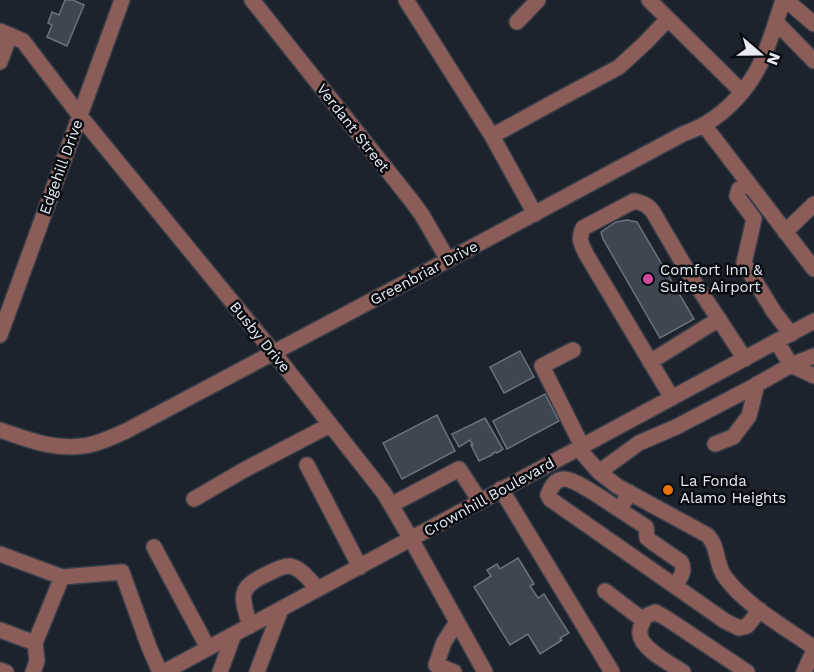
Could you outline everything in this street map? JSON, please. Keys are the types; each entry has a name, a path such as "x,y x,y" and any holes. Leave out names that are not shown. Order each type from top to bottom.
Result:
{"street":[{"name":"Edgehill Drive","path":"0,335 122,0"},
{"name":"Verdant Street","path":"252,0 422,215 448,260"},
{"path":"406,0 492,136 536,214"},
{"path":"517,22 538,0"},
{"path":"649,0 741,93"},
{"name":"Greenbriar Drive","path":"0,430 50,446 84,446 126,431 683,134 704,125 741,93 757,70 764,58 785,0"},
{"path":"785,0 811,17"},
{"path":"492,136 619,67 668,19"},
{"path":"776,22 814,61"},
{"name":"Busby Drive","path":"5,33 23,41 80,116 274,353 384,493 483,671"},
{"path":"0,62 5,33"},
{"path":"704,125 814,269"},
{"path":"748,183 740,189 737,196 754,219 744,263 774,312 792,334"},
{"path":"672,398 581,243 580,236 584,228 634,201 649,206 654,212 691,277 745,359"},
{"path":"785,232 813,208"},
{"path":"651,362 719,319"},
{"name":"Crownhill Boulevard","path":"162,672 814,321"},
{"path":"777,342 791,364 814,376"},
{"path":"573,350 542,366 580,447 599,472 617,486 712,540 723,575 744,599 814,649 804,672"},
{"path":"599,472 639,443 676,427 791,364 814,356"},
{"path":"715,444 733,437 749,417 757,384"},
{"path":"194,499 330,424"},
{"path":"307,465 360,567"},
{"path":"391,506 459,470 480,501"},
{"path":"675,586 684,571 683,566 681,562 647,538 646,527 573,481 564,479 555,482 548,495 550,499 725,621 739,628 747,626 760,610"},
{"path":"501,489 612,672"},
{"path":"620,510 629,492"},
{"path":"154,548 208,648"},
{"path":"0,554 62,577 122,572 149,647 162,672"},
{"path":"250,626 243,604 244,592 248,585 256,579 279,568 289,566 300,571 318,589"},
{"path":"33,672 37,661 34,643 62,577"},
{"path":"605,591 643,620"},
{"path":"257,672 281,609"},
{"path":"683,672 643,644 640,634 646,616 655,612 666,618 747,672"},
{"path":"454,672 436,665 444,642 457,622"},
{"path":"0,630 34,643"},
{"path":"220,672 234,634"},
{"path":"0,670 6,672"}],"building":[{"path":"65,0 73,0 84,5 67,46 47,37 52,25 48,23 52,12 59,15"},
{"name":"Comfort Inn & Suites Airport","path":"627,220 637,222 694,319 660,338 601,232 616,222"},
{"path":"520,351 534,377 504,393 490,367"},
{"path":"545,394 559,421 507,449 493,421"},
{"path":"437,415 455,451 402,479 383,443"},
{"path":"485,418 503,449 479,461 470,440 459,447 452,434"},
{"path":"518,558 534,584 530,586 538,598 544,594 569,633 540,654 528,634 510,645 474,587 491,576 487,570 497,564 500,569"}],"place":[{"name":"Comfort Inn & Suites Airport","path":"648,279"},
{"name":"La Fonda Alamo Heights","path":"668,490"}]}
